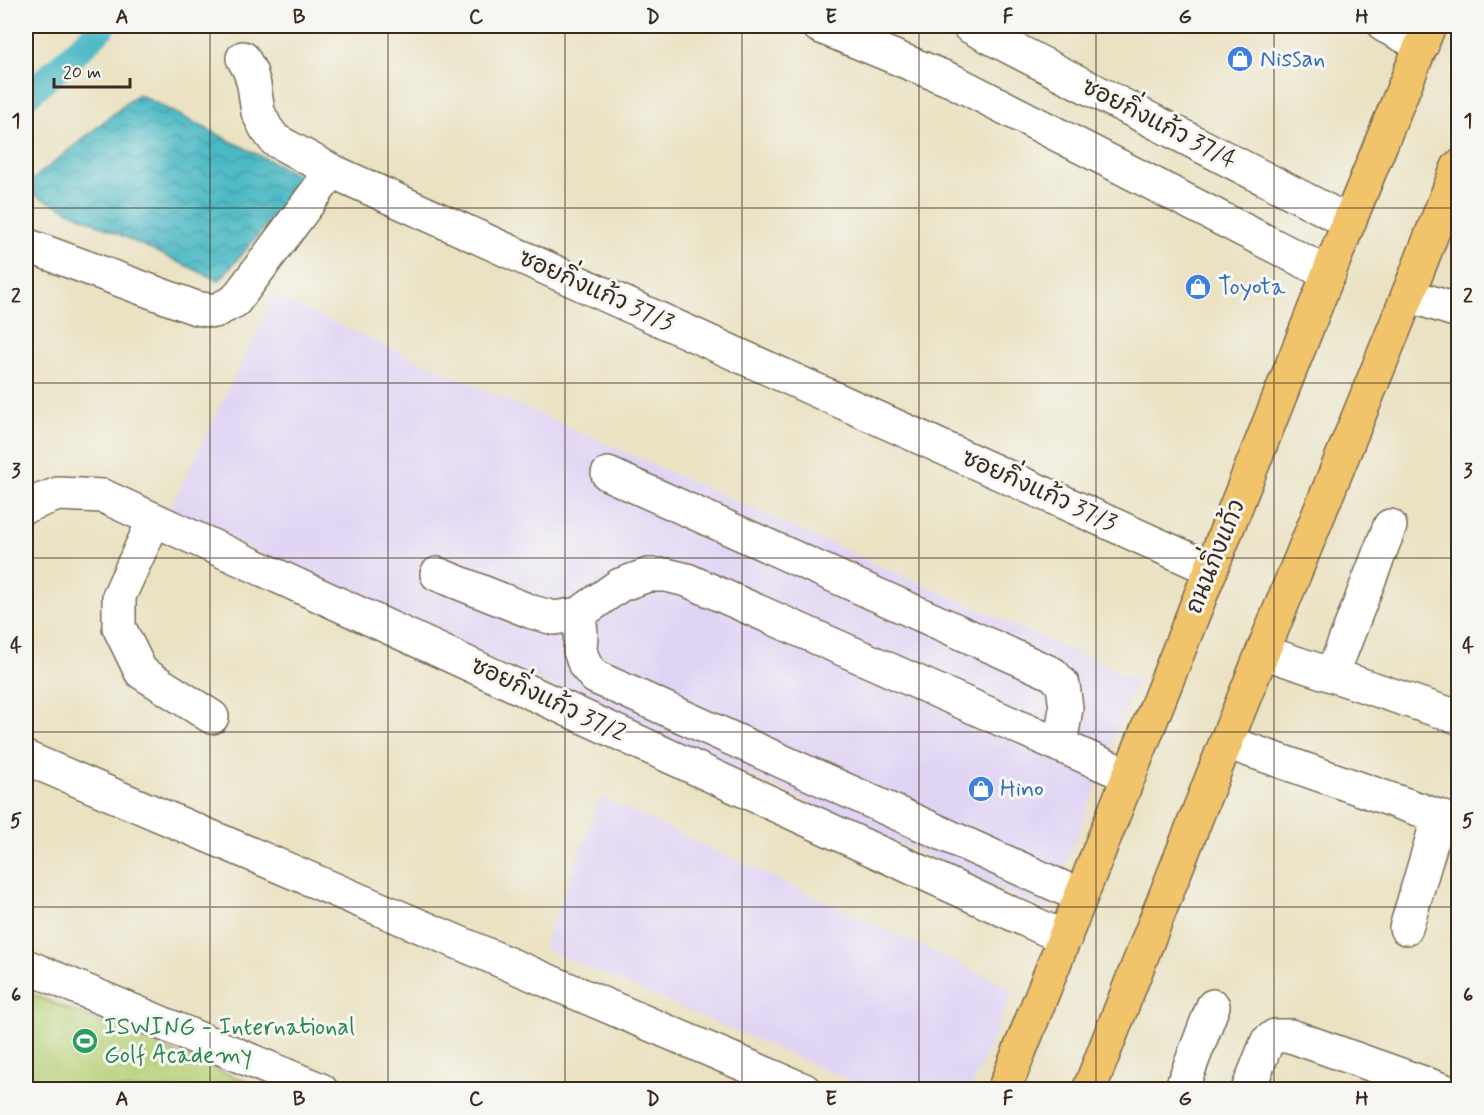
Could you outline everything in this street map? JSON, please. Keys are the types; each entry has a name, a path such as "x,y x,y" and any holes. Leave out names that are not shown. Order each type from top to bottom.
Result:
{"main road":[{"name":"ถนนกิ่งแก้ว","path":"1004,1089 1349,222 1426,35"},
{"path":"1089,1089 1226,742 1456,179"}],"street":[{"path":"819,26 953,81 1329,274"},
{"name":"ซอยกิ่งแก้ว 37/4","path":"969,26 1349,222"},
{"path":"1385,26 1426,35"},
{"name":"ซอยกิ่งแก้ว 37/3","path":"243,58 254,85 258,112 275,140 332,171 1211,569"},
{"path":"26,245 196,308 215,311 234,301 332,171"},
{"path":"1408,295 1458,311"},
{"path":"608,474 1053,674 1063,685 1066,708 1060,746"},
{"name":"ซอยกิ่งแก้ว 37/2","path":"26,506 58,494 103,496 1065,938"},
{"path":"154,520 119,596 119,627 141,672 212,717"},
{"path":"1332,675 1390,526"},
{"path":"437,574 532,612 554,618 579,614 620,585 648,575 666,575 687,580 1129,776"},
{"path":"579,614 580,651 585,665 595,677 1081,896"},
{"path":"1263,652 1458,717"},
{"path":"1226,742 1448,819 1406,928"},
{"path":"26,758 804,1089"},
{"path":"26,966 321,1089"},
{"path":"1180,1089 1213,1006"},
{"path":"1248,1089 1267,1042 1275,1036 1291,1036 1443,1089"}],"shaded area":[{"path":"274,296 1137,680 1048,911 169,511"},
{"path":"601,797 1014,989 971,1089 870,1089 543,948"}],"green space":[{"name":"ISWING - International Golf Academy","path":"26,992 265,1089 26,1089"}],"water":[{"path":"138,94 306,179 219,281 26,191 26,185"}],"waterway":[{"path":"26,96 103,26"}],"place":[{"name":"Nissan","path":"1240,59"},
{"name":"Toyota","path":"1198,287"},
{"name":"Hino","path":"981,789"},
{"name":"ISWING - International Golf Academy","path":"85,1041"}]}
